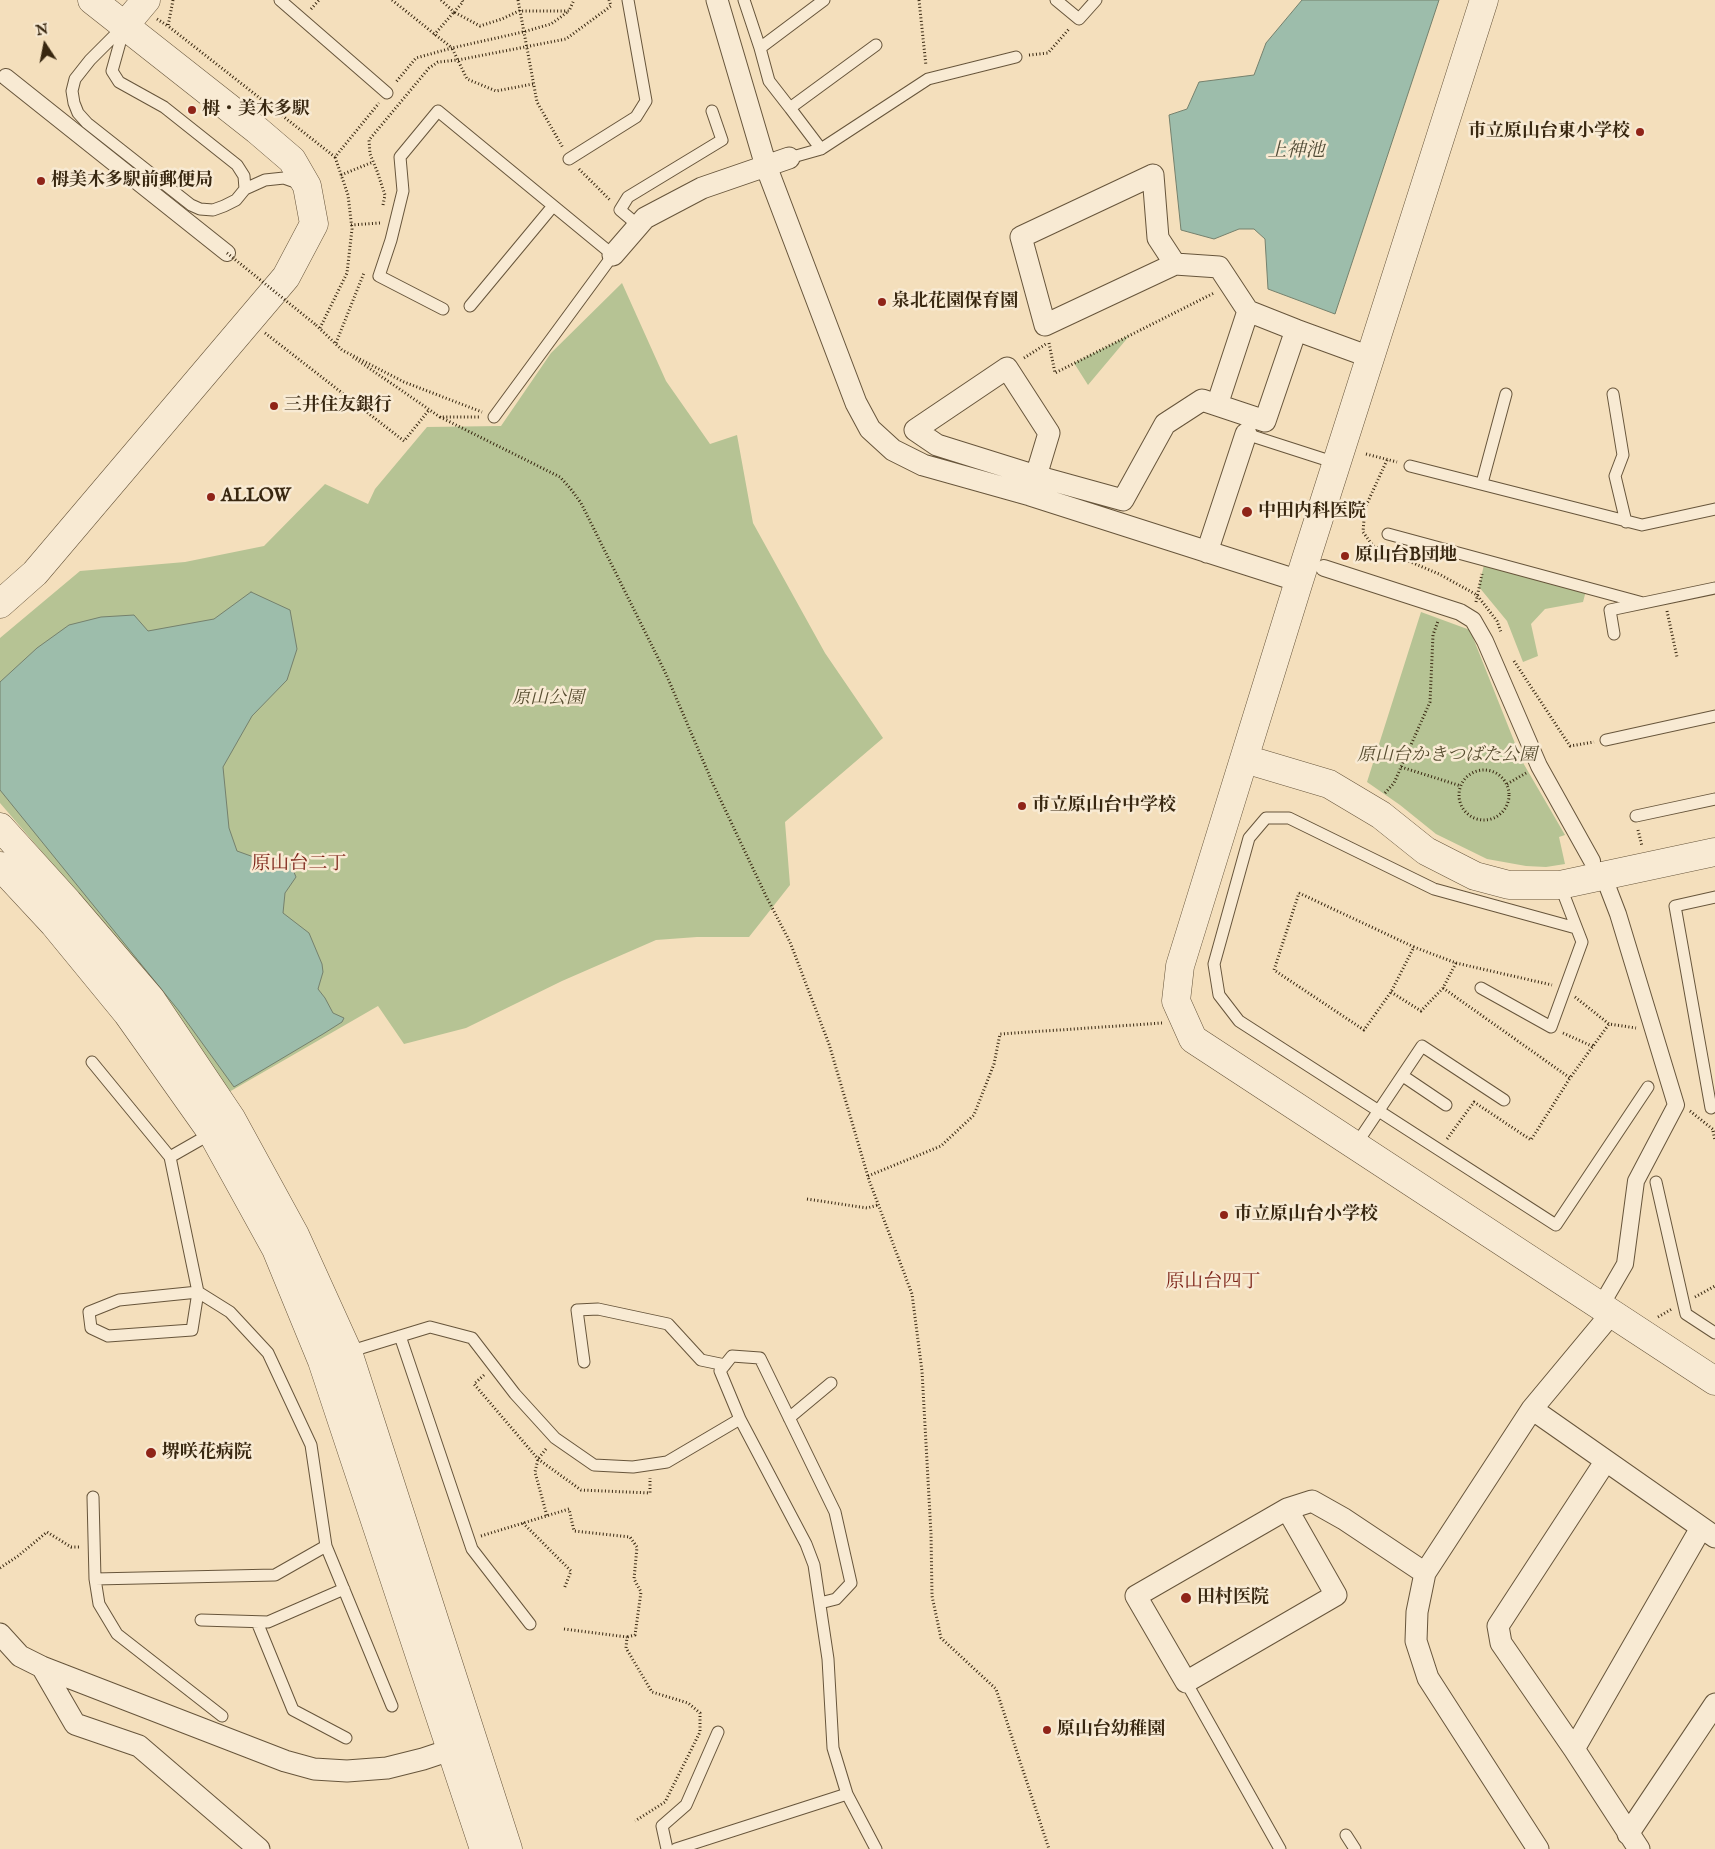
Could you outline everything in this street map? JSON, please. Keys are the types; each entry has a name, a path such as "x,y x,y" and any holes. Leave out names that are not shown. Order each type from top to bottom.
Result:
{"street":[{"path":"0,604 34,573 286,277 314,224 307,186 292,160 257,130 92,0"},
{"path":"125,25 146,0"},
{"path":"717,0 766,166 856,403 870,429 893,450 923,465 1123,500 1165,424 1202,400 1265,421 1296,330"},
{"path":"1484,0 1298,581 1180,966 1176,1001 1193,1039 1715,1381"},
{"path":"6,77 226,253"},
{"path":"613,255 645,218 702,188 789,158"},
{"path":"1174,264 1158,238 1153,175 1021,237 1047,334 1174,264 1218,267 1248,311 1370,358"},
{"path":"1217,405 1248,311"},
{"path":"1033,485 1049,434 1007,368 915,430 936,445 1033,485 1207,552 1298,581"},
{"path":"1207,552 1246,434"},
{"path":"1324,568 1443,606 1460,612 1473,620 1485,641 1539,766 1592,861"},
{"path":"1245,759 1329,784 1381,815 1426,851 1475,876 1509,885 1560,885 1715,852"},
{"path":"0,827 68,902 151,1000 231,1118 295,1235 348,1352 462,1746 484,1849"},
{"path":"2,870 54,924 127,1013 212,1132 276,1249 322,1361 462,1746 508,1849"},
{"path":"1538,1849 1428,1678 1416,1641 1416,1612 1424,1573 1532,1410 1605,1310 1625,1264 1636,1181 1676,1105 1618,914 1608,888"},
{"path":"1532,1410 1708,1532 1574,1749"},
{"path":"1605,1462 1498,1626 1501,1642 1634,1841 1715,1704"},
{"path":"1287,1509 1336,1595 1186,1682 1136,1596 1287,1509 1312,1501 1344,1519 1424,1573"},
{"path":"0,1634 20,1656 42,1667 284,1760 314,1769 347,1771 387,1768 424,1759 462,1746"},
{"path":"42,1667 75,1724 139,1746 259,1849"}],"lane":[{"path":"280,0 387,93"},
{"path":"569,159 636,117 646,101 628,0"},
{"path":"744,0 769,81 821,149"},
{"path":"760,48 824,0"},
{"path":"1056,0 1079,19 1096,0"},
{"path":"125,25 112,71 118,82 164,107 237,165 244,176 245,189"},
{"path":"125,25 75,78 72,91 74,103 78,113 88,123 191,205 200,208 212,210 224,206 236,200 245,189 265,180 284,178 307,186"},
{"path":"790,108 876,45"},
{"path":"789,158 821,149 928,79 1016,57"},
{"path":"443,309 379,276 404,191 400,157 438,111 613,255 494,417"},
{"path":"638,226 620,210 628,197 722,140 712,111"},
{"path":"470,306 554,206"},
{"path":"1482,483 1506,394"},
{"path":"1613,394 1623,455 1615,476 1626,522"},
{"path":"1246,434 1336,463"},
{"path":"1410,466 1642,525 1715,509"},
{"path":"1388,534 1643,603"},
{"path":"1614,634 1610,610 1715,588"},
{"path":"1606,740 1715,716"},
{"path":"1636,816 1715,799"},
{"path":"1576,928 1434,889 1289,818 1266,818 1250,838 1214,964 1219,995 1239,1021 1556,1225 1648,1087"},
{"path":"1481,988 1552,1027 1582,942 1560,885"},
{"path":"1712,1108 1675,906 1715,896"},
{"path":"1355,1146 1422,1046 1504,1100"},
{"path":"92,1062 170,1157 198,1292 192,1330 108,1336 91,1328 89,1312 119,1300 198,1292 230,1312 268,1353 311,1446 326,1546 392,1706"},
{"path":"1403,1076 1446,1105"},
{"path":"170,1157 212,1132"},
{"path":"1656,1182 1686,1314 1715,1333"},
{"path":"584,1362 577,1310 598,1309 668,1324 701,1360 725,1365"},
{"path":"348,1352 430,1327 472,1338 515,1394 555,1438 594,1465 633,1467 667,1462 740,1419"},
{"path":"400,1336 472,1549 530,1624"},
{"path":"820,1603 836,1600 851,1583 835,1512 760,1358 732,1356 720,1371 740,1419 806,1544 814,1565 828,1659 833,1748 847,1794 876,1849"},
{"path":"789,1418 831,1383"},
{"path":"93,1497 95,1579 99,1604 117,1634 222,1716"},
{"path":"95,1579 275,1575 326,1546"},
{"path":"201,1620 268,1622 344,1589"},
{"path":"257,1622 293,1710 346,1738"},
{"path":"1186,1682 1280,1849"},
{"path":"667,1849 662,1826 686,1806 718,1732"},
{"path":"676,1849 847,1794"},
{"path":"1346,1835 1355,1849"}],"path":[{"path":"173,0 168,26 336,157 348,195 351,225 347,273 320,328"},
{"path":"392,0 452,48 467,78 496,90 533,84"},
{"path":"441,0 454,12 480,26 519,11 569,12"},
{"path":"434,35 463,2 462,0"},
{"path":"518,0 537,102 569,159 620,210"},
{"path":"336,157 416,58 551,24 569,12 574,0"},
{"path":"377,232 384,195 370,154 369,140 429,68 438,62 458,60 566,39 611,6 609,0"},
{"path":"919,0 928,79"},
{"path":"1016,57 1048,53 1079,19"},
{"path":"341,175 373,162"},
{"path":"351,225 380,223"},
{"path":"226,253 320,328 342,350 440,417 560,477 580,503 666,674 713,784 790,942 829,1044 868,1176 912,1294 922,1371 931,1534 932,1596 941,1638 996,1689 1049,1849"},
{"path":"336,343 366,265"},
{"path":"1007,368 1047,334 1055,373 1230,285"},
{"path":"248,321 404,441 429,410"},
{"path":"342,350 404,382 494,417"},
{"path":"440,417 494,417"},
{"path":"1366,454 1410,466"},
{"path":"1473,620 1485,560"},
{"path":"1477,595 1497,622 1504,637"},
{"path":"1384,794 1394,783 1402,767 1430,702 1433,635 1443,606"},
{"path":"1671,629 1677,657"},
{"path":"1510,653 1570,746 1606,740"},
{"path":"1402,767 1461,786"},
{"path":"1490,770 1507,784 1509,795 1507,804 1503,811 1496,816 1480,819 1473,817 1462,806 1459,798 1461,786 1473,772 1490,770"},
{"path":"1636,816 1646,866"},
{"path":"1391,992 1421,1011 1443,988 1456,963 1414,947 1299,893 1274,970 1364,1030 1391,992 1414,947"},
{"path":"1443,988 1570,1078"},
{"path":"868,1176 941,1146 974,1115 994,1064 1000,1034 1185,1021"},
{"path":"1440,1150 1474,1102 1531,1140 1570,1078 1609,1024"},
{"path":"1552,1027 1594,1047"},
{"path":"1674,1098 1714,1130 1715,1140"},
{"path":"807,1198 867,1208 878,1205"},
{"path":"548,1516 535,1472 538,1459 555,1438"},
{"path":"469,1540 569,1510 574,1531 630,1537 637,1547 634,1579 641,1592 635,1635 628,1637 564,1629"},
{"path":"523,1523 571,1570 564,1589"},
{"path":"0,1568 47,1532 71,1547 94,1546"},
{"path":"628,1637 626,1648 652,1692 688,1703 700,1713 700,1732 665,1802 635,1821"}],"green space":[{"name":"原山公園","path":"622,283 666,381 710,444 737,435 753,523 825,653 883,738 785,822 790,885 749,937 697,937 656,940 562,981 466,1028 404,1044 378,1006 229,1092 97,916 0,803 0,638 80,571 185,562 264,546 325,484 368,504 375,489 427,427 501,426 551,353"},
{"path":"1130,335 1088,385 1074,363"},
{"path":"1485,560 1587,587 1583,602 1545,609 1531,624 1538,656 1523,662 1507,621 1479,587"},
{"name":"原山台かきつばた公園","path":"1421,612 1470,630 1522,761 1565,835 1559,837 1565,864 1546,867 1526,866 1487,859 1436,834 1367,782"}],"water":[{"name":"上神池","path":"1302,0 1439,0 1335,314 1268,289 1265,239 1254,229 1239,229 1214,239 1181,230 1169,115 1187,109 1199,82 1254,75 1266,43"},
{"path":"251,592 290,610 297,649 287,680 252,716 223,767 229,828 237,851 262,860 289,860 296,877 285,893 283,913 309,933 322,964 323,972 318,989 333,1013 344,1018 342,1022 323,1034 234,1087 179,1011 0,790 0,682 37,648 69,625 101,617 134,615 148,631 214,619"}],"place":[{"name":"栂・美木多駅","path":"192,110"},
{"name":"市立原山台東小学校","path":"1640,132"},
{"name":"栂美木多駅前郵便局","path":"41,181"},
{"name":"泉北花園保育園","path":"882,302"},
{"name":"三井住友銀行","path":"274,406"},
{"name":"ALLOW","path":"211,497"},
{"name":"中田内科医院","path":"1247,512"},
{"name":"原山台B団地","path":"1345,556"},
{"name":"市立原山台中学校","path":"1022,806"},
{"name":"市立原山台小学校","path":"1224,1215"},
{"name":"堺咲花病院","path":"151,1453"},
{"name":"田村医院","path":"1186,1598"},
{"name":"原山台幼稚園","path":"1047,1730"}],"district":[{"name":"原山台二丁","path":"299,865"},
{"name":"原山台四丁","path":"1213,1283"}]}
